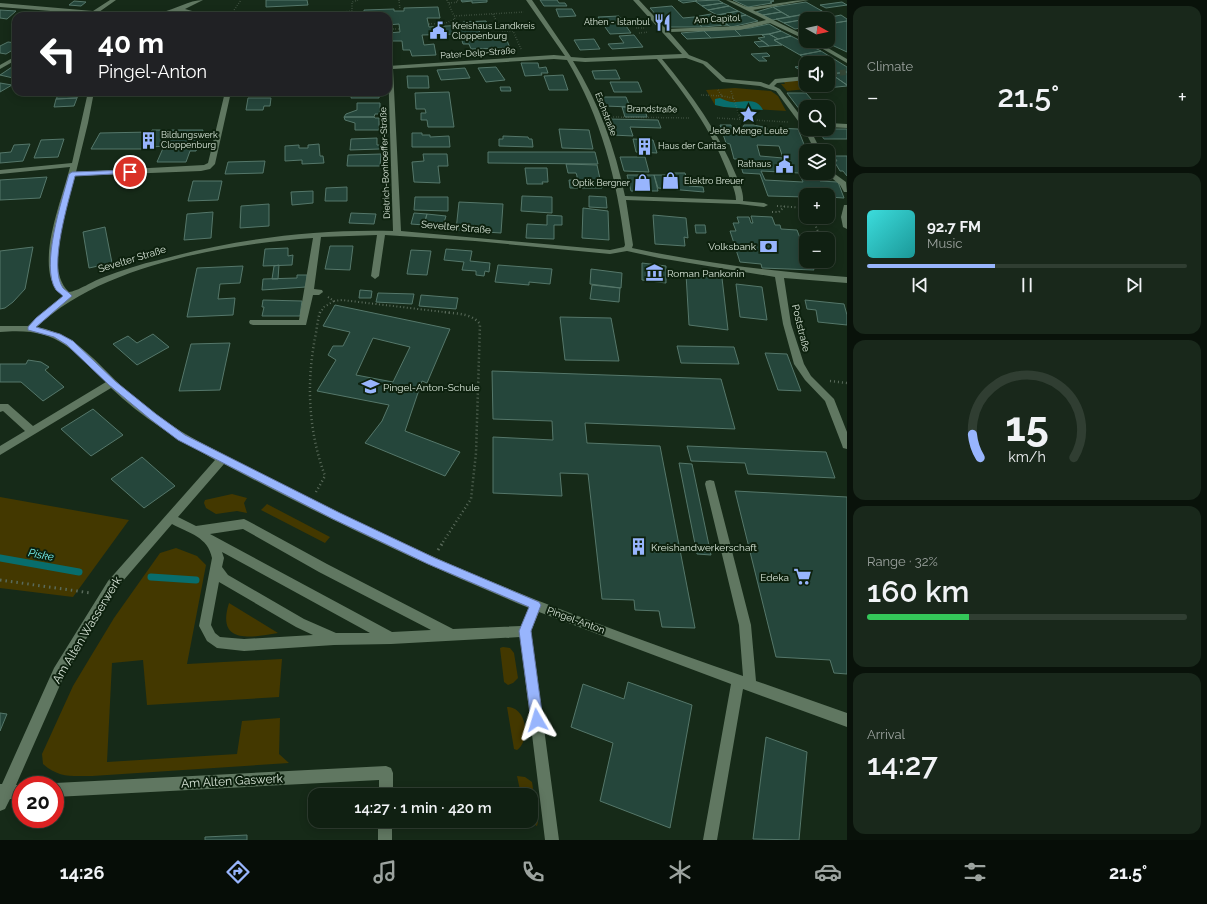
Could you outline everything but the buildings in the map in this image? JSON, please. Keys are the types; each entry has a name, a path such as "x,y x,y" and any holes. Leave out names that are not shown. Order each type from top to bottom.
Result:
{"street":[{"path":"95,12 113,0"},
{"path":"168,12 180,9 200,0"},
{"name":"Eschstraße","path":"529,0 570,59 582,80 599,117 622,198 629,245 627,249"},
{"path":"636,0 687,56 705,63 724,81 770,86 778,90 799,117"},
{"path":"729,0 799,35"},
{"path":"746,9 806,0"},
{"path":"0,5 64,12"},
{"path":"180,9 192,12"},
{"name":"Am Capitol","path":"664,31 740,28 770,21"},
{"path":"825,48 847,61"},
{"path":"836,54 847,52"},
{"name":"Pater-Delp-Straße","path":"392,68 554,57 585,60 687,56"},
{"path":"658,58 689,96 705,119 721,148 735,183 740,199 739,202"},
{"path":"0,67 12,60"},
{"path":"770,86 775,81 799,79"},
{"path":"68,296 60,289 55,277 54,257 61,216 88,113 90,96"},
{"path":"72,174 201,169 207,167 211,164 227,96"},
{"name":"Dietrich-Bonhoeffer-Straße","path":"390,96 397,233"},
{"path":"835,125 847,126"},
{"path":"0,172 74,165"},
{"path":"835,178 847,190"},
{"path":"622,198 726,203 739,202 764,205"},
{"path":"847,207 845,218 847,227"},
{"path":"375,276 381,232"},
{"name":"Sevelter Straße","path":"31,328 38,320 68,296 108,277 198,251 255,241 317,235 381,232 610,252 627,249 659,256 779,275 847,280"},
{"path":"253,322 303,323 317,235"},
{"name":"Poststraße","path":"779,275 787,324 799,364 808,378 829,399 847,445"},
{"path":"309,292 319,292"},
{"path":"0,329 31,328"},
{"name":"Pingel-Anton","path":"31,328 57,336 70,343 112,383 153,417 181,437 309,503 432,561 536,605 847,720"},
{"path":"0,451 112,383"},
{"path":"0,408 5,407 32,432"},
{"name":"Am Alten Wasserwerk","path":"2,796 59,672 106,594 169,518 222,459"},
{"path":"710,484 745,625 744,683 710,840"},
{"path":"169,518 195,530 391,638"},
{"path":"195,530 244,524 323,568 450,634"},
{"path":"209,538 216,549 218,558 205,626 211,637 217,642 244,645 334,639 391,638 525,631"},
{"path":"216,568 224,579 300,623 334,639"},
{"path":"536,605 525,631 552,840"},
{"name":"Am Alten Gaswerk","path":"64,790 386,773 386,788"},
{"path":"2,796 12,794"},
{"path":"385,828 385,840"}],"path":[{"path":"233,12 241,0"},
{"path":"342,12 352,11 352,2 358,0"},
{"path":"398,0 400,10"},
{"path":"429,24 446,23 455,19 447,0"},
{"path":"449,3 458,2 457,0"},
{"path":"454,16 536,12"},
{"path":"494,14 501,31 513,31 525,59"},
{"path":"392,29 399,29"},
{"path":"718,90 722,96"},
{"path":"689,96 722,96 733,99 740,118"},
{"name":"Brandstraße","path":"599,117 705,119 740,118 794,123"},
{"path":"764,205 799,208"},
{"path":"319,292 334,301"},
{"path":"309,503 325,476 318,460 309,386 313,344 321,311 326,305 334,301 342,300 469,315 476,318 480,324 476,453 471,498 432,561"},
{"path":"0,580 106,594"}],"shaded area":[{"path":"799,80 799,90 787,91 781,84 785,84 784,82"},
{"path":"735,88 771,91 778,96 786,111 724,107 715,105 706,90"},
{"path":"232,494 247,498 244,503 247,513 237,511 216,514 206,508 204,503 205,500"},
{"path":"0,497 129,520 73,597 0,588"},
{"path":"267,504 330,537 325,543 261,510"},
{"path":"176,548 197,556 206,565 187,664 282,659 279,697 147,705 143,660 112,663 107,762 237,754 242,721 280,718 279,754 289,763 92,776 66,775 54,772 43,764 42,754 73,686 114,618 160,553"},
{"path":"229,603 278,633 247,637 231,632 227,626 226,616"},
{"path":"500,648 510,648 514,653 518,678 513,683 508,685 504,682"},
{"path":"507,707 514,708 519,712 525,725 524,739 517,750 514,749"},
{"path":"517,776 525,777 532,782 533,788 520,788"}],"water":[{"path":"720,98 732,102 754,102 761,106 763,110 715,105 715,99"}],"waterway":[{"name":"Piske","path":"0,558 79,572"},
{"name":"Piske","path":"151,577 196,580"}],"tunnel":[{"path":"835,74 847,72"}],"place":[{"name":"Athen - Istanbul","path":"663,22"},
{"name":"Kreishaus Landkreis Cloppenburg","path":"439,31"},
{"name":"Jede Menge Leute","path":"749,114"},
{"name":"Bildungswerk Cloppenburg","path":"148,140"},
{"name":"Haus der Caritas","path":"645,146"},
{"name":"Rathaus","path":"784,164"},
{"name":"Elektro Breuer","path":"671,181"},
{"name":"Optik Bergner","path":"643,183"},
{"name":"Volksbank","path":"769,246"},
{"name":"Roman Pankonin","path":"654,273"},
{"name":"Pingel-Anton-Schule","path":"370,387"},
{"name":"Kreishandwerkerschaft","path":"638,547"},
{"name":"Edeka","path":"802,577"}],"route":[{"path":"130,172 72,174 61,216 54,257 55,277 60,289 68,296 38,320 31,328 57,336 70,343 112,383 153,417 181,437 336,516 432,561 536,605 525,631 537,720"}]}
